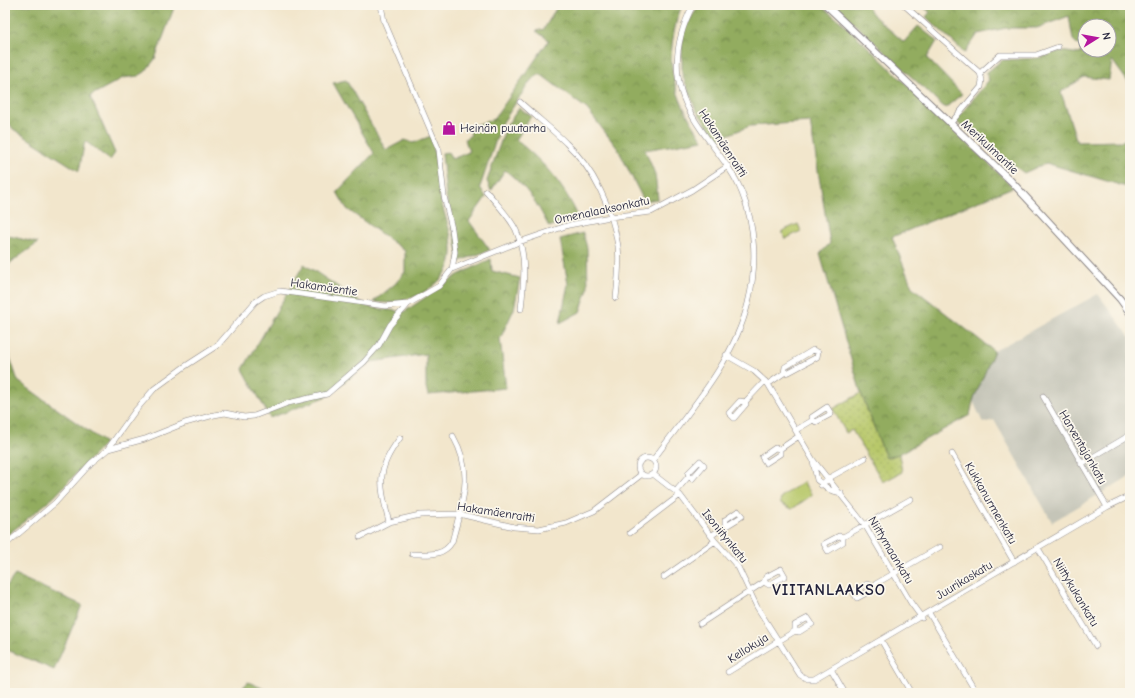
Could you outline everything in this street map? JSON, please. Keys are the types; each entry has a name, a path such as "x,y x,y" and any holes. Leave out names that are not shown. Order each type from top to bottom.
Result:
{"street":[{"name":"Hakamäentie","path":"5,545 55,503 91,463 107,450 135,411 154,389 184,366 218,345 256,302 264,296 280,291 385,306 408,304 439,286 452,269 455,252 452,229 444,196 439,150 384,21 381,5"},
{"name":"Hakamäenraitti","path":"653,460 707,386 726,355 744,316 752,286 754,265 753,241 747,206 742,191 728,166 692,117 682,96 678,75 678,44 693,5"},
{"name":"Merikulmantie","path":"826,5 1011,181 1115,293 1130,313"},
{"path":"904,5 980,73 982,80 981,87 950,124"},
{"path":"980,73 1000,55 1036,55 1058,47"},
{"path":"520,102 567,143 589,169 605,200 618,246 619,272 616,298"},
{"name":"Omenalaaksonkatu","path":"452,269 519,242 569,225 610,217 651,212 692,190 728,166"},
{"path":"486,191 515,229 522,251 525,278 521,309"},
{"path":"107,450 145,439 185,423 214,414 225,413 244,417 254,416 288,403 327,394 364,362 379,345 390,325 408,304"},
{"path":"745,402 766,382 817,357 818,352 813,350 785,367 784,373"},
{"name":"Niittymaankatu","path":"726,355 754,371 766,382 813,460 829,478 865,525 893,573 922,618"},
{"path":"800,358 803,364"},
{"name":"Harventajankatu","path":"1043,396 1107,507"},
{"path":"796,430 813,420"},
{"path":"1082,464 1130,435"},
{"path":"412,554 435,554 448,549 467,482 459,446 453,436"},
{"path":"780,449 799,436"},
{"path":"390,522 381,483 383,464 388,454 400,438"},
{"name":"Kukkanurmenkatu","path":"952,454 1014,562"},
{"path":"648,458 653,460 656,468 653,474 647,476 642,474 638,466 640,461 648,458"},
{"path":"841,493 821,485 829,478 865,458"},
{"name":"Niittymaankatu","path":"813,460 816,480 821,485"},
{"name":"Hakamäenraitti","path":"360,537 390,522 420,515 459,514 514,527 538,529 566,523 594,512 642,474"},
{"name":"Isoniitynkatu","path":"653,474 678,493 715,541 738,567 757,607 800,675 807,679"},
{"path":"630,533 678,493 689,476"},
{"name":"Juurikaskatu","path":"807,679 814,679 831,670 881,640 922,618 1107,507 1130,496"},
{"path":"843,537 911,499"},
{"path":"711,536 725,525"},
{"path":"664,577 715,541"},
{"path":"872,586 940,547"},
{"name":"Niittykukankatu","path":"1038,548 1096,646"},
{"path":"700,624 764,582"},
{"path":"929,613 974,689 981,693"},
{"name":"Kellokuja","path":"728,672 795,631"},
{"path":"881,640 912,693"},
{"path":"831,670 845,693"}],"shaded area":[{"path":"1098,294 1130,337 1130,476 1052,522 994,420 983,423 973,401 994,351"}],"green space":[{"path":"5,5 175,5 155,59 145,72 138,76 123,78 90,96 115,153 110,160 85,141 79,171 13,129 7,120 5,121"},
{"path":"558,5 682,5 672,42 671,59 673,75 683,107 703,140 645,150 655,174 658,199 644,201 618,149 587,109 540,74 531,80 501,125 480,187 486,197 469,221 490,250 457,262 458,252 446,195 442,153 448,152 452,159 469,152 465,139 471,135 469,127 494,119 549,40 536,31 544,29"},
{"path":"699,5 820,5 845,25 1013,187 892,237 912,287 994,351 973,401 970,415 899,454 886,458 861,393 820,254 830,243 810,122 750,126 717,139 696,110 682,74 682,33"},
{"path":"834,5 866,5 875,17 904,42 918,26 937,41 927,58 962,94 945,108"},
{"path":"920,5 1130,5 1130,85 1112,60 1109,80 1084,77 1061,92 1077,142 1122,141 1130,138 1130,188 1046,163 1024,173 955,121 989,80 986,73 1002,60 1039,58 1060,51 1077,53 1077,58 1117,58 1117,18 1077,18 1077,44 1073,40 1069,16 1037,28 1006,28 978,34 965,53 926,17 930,12"},
{"path":"346,80 386,150 405,140 413,143 431,136 440,196 450,231 452,253 446,272 440,279 425,292 406,300 388,303 373,302 395,284 405,272 405,251 347,209 337,192 374,153 333,83"},
{"path":"519,108 531,116 516,140 552,174 566,194 578,216 549,227 531,196 520,183 505,170 491,191 487,181 506,127"},
{"path":"798,224 801,231 785,239 782,231"},
{"path":"583,233 587,248 588,289 580,312 560,323 568,284 560,239"},
{"path":"5,235 38,243 10,263 5,271"},
{"path":"491,259 492,271 520,278 514,309 500,339 506,388 428,395 426,387 426,354 371,362 323,398 270,418 243,369 304,264 368,307 404,312 458,275"},
{"path":"5,343 18,381 105,443 54,497 5,537"},
{"path":"861,393 886,458 899,454 902,472 883,482 852,430 846,433 833,409"},
{"path":"803,482 812,495 792,509 780,503 781,497"},
{"path":"15,575 82,605 54,670 5,649 5,588"},
{"path":"248,682 274,693 237,693"}],"place":[{"name":"Heinän puutarha","path":"449,128"}],"district":[{"name":"VIITANLAAKSO","path":"829,590"}]}
